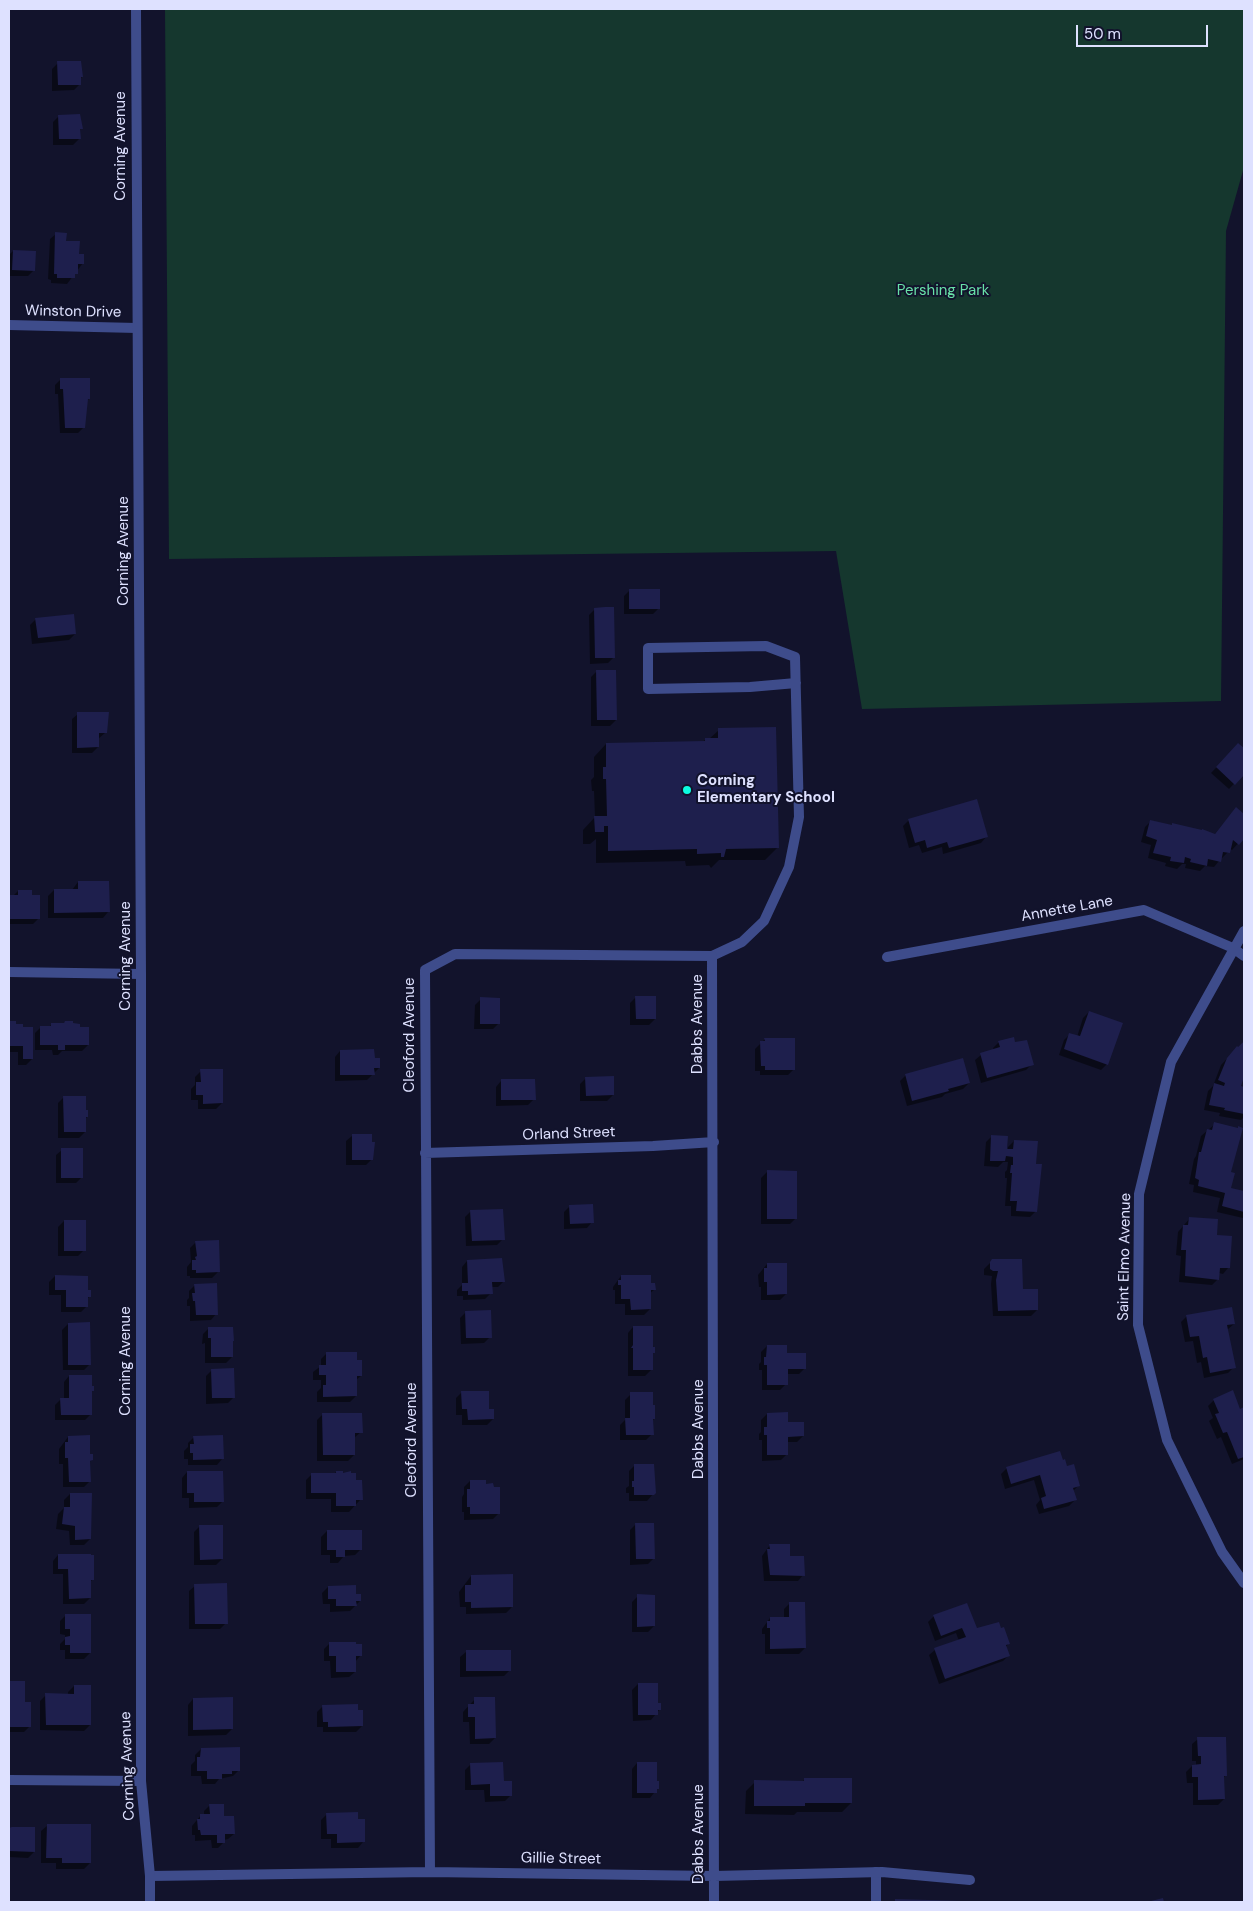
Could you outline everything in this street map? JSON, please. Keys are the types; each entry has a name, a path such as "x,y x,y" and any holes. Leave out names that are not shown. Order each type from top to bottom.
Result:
{"street":[{"name":"Corning Avenue","path":"136,9 141,974 141,1781 150,1876 150,1902"},
{"name":"Winston Drive","path":"9,325 137,328"},
{"name":"Cleoford Avenue","path":"430,1872 425,970 455,954 712,956 742,942 764,920 789,868 799,817 796,683 795,658 766,646 648,648 648,689 750,688 796,683"},
{"name":"Annette Lane","path":"887,957 1144,910 1233,948 1244,956"},
{"name":"Saint Elmo Avenue","path":"1244,931 1171,1062 1139,1194 1138,1325 1167,1440 1222,1552 1244,1583"},
{"name":"Dabbs Avenue","path":"712,956 714,1142 714,1902"},
{"path":"9,972 141,974"},
{"name":"Orland Street","path":"425,1154 714,1142"},
{"path":"9,1780 141,1781"},
{"name":"Gillie Street","path":"150,1876 430,1872 714,1876 876,1872 970,1880"},
{"path":"876,1872 876,1902"}],"green space":[{"name":"Pershing Park","path":"165,9 1244,9 1244,167 1226,231 1221,701 862,709 836,551 169,559"}],"building":[{"path":"57,61 81,61 83,77 81,77 81,85 58,85"},
{"path":"80,114 83,129 80,129 81,139 59,139 58,115"},
{"path":"55,232 67,233 66,241 80,241 79,254 84,254 84,264 78,264 78,274 75,274 75,278 57,278 57,274 54,274"},
{"path":"13,250 36,251 35,271 12,270"},
{"path":"60,378 90,378 90,399 88,399 85,428 65,428 63,389 60,389"},
{"path":"629,589 660,589 660,609 629,609"},
{"path":"614,607 615,658 595,658 594,608"},
{"path":"74,614 76,634 38,638 35,618"},
{"path":"596,670 616,670 617,720 597,720"},
{"path":"77,712 109,712 107,733 99,733 99,747 77,748"},
{"path":"776,727 779,848 726,849 724,857 721,857 721,853 697,854 697,849 608,851 608,826 604,826 604,832 595,832 594,816 607,816 606,779 603,779 603,767 606,767 606,743 705,741 705,738 718,738 718,728"},
{"path":"1238,743 1244,748 1244,775 1235,785 1216,767"},
{"path":"977,799 988,837 949,848 947,842 927,848 925,840 915,843 908,819"},
{"path":"1236,807 1244,814 1244,839 1239,845 1233,840 1230,853 1223,852 1221,862 1208,859 1207,866 1190,862 1191,859 1185,857 1184,863 1170,861 1171,857 1153,853 1157,840 1146,836 1150,820 1202,829 1215,834"},
{"path":"78,881 109,881 110,912 54,913 54,889 78,889"},
{"path":"18,890 32,890 32,895 40,895 40,919 9,919 9,895 18,895"},
{"path":"635,996 656,996 656,1019 636,1019"},
{"path":"480,997 500,998 500,1024 480,1024"},
{"path":"1089,1011 1123,1023 1108,1065 1064,1049 1069,1033 1080,1036"},
{"path":"9,1021 23,1024 23,1027 33,1027 33,1059 23,1059 23,1046 9,1046"},
{"path":"65,1021 73,1021 73,1023 80,1024 80,1027 89,1027 89,1045 65,1045 65,1050 58,1050 58,1045 40,1045 40,1026 51,1026 51,1023 64,1023"},
{"path":"1014,1037 1015,1042 1027,1040 1034,1065 987,1078 980,1053 1000,1047 998,1041"},
{"path":"764,1038 795,1038 795,1070 765,1070 765,1066 761,1066 760,1041 765,1041"},
{"path":"1244,1041 1244,1077 1241,1086 1244,1087 1244,1114 1209,1105 1214,1083 1224,1086 1225,1083 1218,1080 1227,1058"},
{"path":"374,1049 375,1058 380,1058 380,1068 374,1068 375,1075 340,1075 340,1050"},
{"path":"963,1058 970,1083 912,1101 905,1074"},
{"path":"200,1069 223,1069 223,1103 203,1104 203,1095 196,1095 196,1082 201,1082"},
{"path":"614,1076 614,1095 586,1096 585,1077"},
{"path":"501,1079 535,1079 536,1100 501,1100"},
{"path":"63,1096 86,1096 88,1117 86,1117 86,1132 64,1132"},
{"path":"1214,1122 1243,1128 1231,1172 1235,1173 1231,1188 1244,1191 1244,1212 1222,1206 1225,1193 1198,1186 1199,1180 1195,1178 1199,1152 1201,1152 1207,1129 1212,1130"},
{"path":"352,1134 372,1134 372,1142 375,1142 373,1160 352,1160"},
{"path":"991,1135 1008,1136 1007,1149 1013,1149 1014,1140 1038,1141 1036,1164 1042,1164 1037,1212 1016,1211 1017,1201 1010,1201 1012,1173 1010,1173 1013,1157 1006,1156 1005,1161 990,1161"},
{"path":"61,1148 83,1148 83,1178 61,1178"},
{"path":"767,1170 797,1171 797,1219 767,1219"},
{"path":"593,1204 594,1223 570,1224 569,1205"},
{"path":"503,1209 505,1240 472,1241 470,1210"},
{"path":"1189,1217 1218,1219 1217,1235 1232,1236 1230,1268 1220,1268 1219,1280 1185,1276 1186,1250 1181,1250 1183,1225 1188,1225"},
{"path":"64,1220 86,1220 86,1251 64,1251"},
{"path":"219,1240 220,1272 196,1273 196,1270 192,1270 192,1260 196,1260 195,1257 197,1256 195,1241"},
{"path":"502,1258 505,1282 492,1282 493,1294 468,1295 468,1291 462,1291 462,1283 468,1283 467,1260"},
{"path":"992,1259 1022,1259 1023,1289 1038,1289 1038,1310 998,1311 996,1280 998,1271 990,1269"},
{"path":"767,1263 787,1263 787,1294 767,1295 767,1282 764,1282 764,1268 767,1268"},
{"path":"55,1275 88,1276 88,1290 91,1290 91,1297 88,1297 88,1307 66,1307 66,1290 55,1290"},
{"path":"621,1275 651,1275 651,1283 655,1283 656,1290 651,1290 651,1309 631,1310 630,1299 621,1299 621,1285 618,1285 618,1280 621,1280"},
{"path":"217,1283 218,1315 196,1315 195,1301 193,1301 192,1293 195,1293 194,1284"},
{"path":"1232,1307 1235,1324 1227,1325 1236,1368 1210,1373 1207,1357 1203,1358 1199,1336 1190,1337 1186,1315"},
{"path":"491,1310 492,1338 466,1338 465,1311"},
{"path":"90,1322 91,1365 68,1365 68,1323"},
{"path":"633,1326 653,1326 653,1347 655,1347 655,1353 653,1353 653,1370 633,1370 633,1348 631,1348 633,1345"},
{"path":"208,1327 233,1327 233,1357 211,1357 211,1338 208,1338"},
{"path":"767,1345 787,1345 787,1353 806,1353 806,1369 788,1369 788,1385 767,1385 767,1365 764,1365 764,1357 766,1357"},
{"path":"326,1352 357,1352 357,1360 362,1360 362,1376 357,1376 357,1396 323,1397 323,1385 326,1385 326,1375 319,1375 319,1365 326,1365"},
{"path":"234,1368 235,1398 212,1398 211,1369"},
{"path":"69,1375 92,1375 94,1391 92,1391 92,1415 61,1415 60,1398 69,1398"},
{"path":"1233,1390 1240,1409 1244,1407 1244,1457 1238,1459 1227,1432 1223,1433 1215,1414 1219,1413 1213,1399"},
{"path":"461,1391 489,1391 489,1409 494,1409 494,1419 468,1420 467,1409 462,1409"},
{"path":"630,1392 653,1392 653,1405 655,1405 655,1419 653,1419 654,1435 626,1435 625,1418 630,1418"},
{"path":"788,1412 788,1422 804,1422 804,1436 788,1437 788,1455 767,1455 767,1435 764,1435 764,1427 767,1427 767,1413"},
{"path":"322,1413 362,1413 363,1433 355,1433 355,1455 323,1455"},
{"path":"90,1435 90,1454 93,1454 93,1460 90,1461 91,1482 69,1482 68,1458 65,1458 65,1442 68,1442 68,1436"},
{"path":"223,1435 224,1459 193,1460 193,1453 190,1453 190,1444 194,1444 193,1436"},
{"path":"1060,1451 1067,1466 1074,1464 1080,1486 1073,1488 1077,1500 1044,1509 1041,1498 1046,1496 1040,1475 1011,1484 1006,1467"},
{"path":"634,1464 654,1464 656,1493 654,1495 634,1495 632,1481 634,1481"},
{"path":"187,1471 223,1471 224,1502 194,1502 194,1493 187,1493"},
{"path":"336,1471 343,1471 343,1473 351,1471 351,1473 356,1473 356,1480 362,1480 363,1500 356,1500 356,1506 336,1506 336,1493 311,1493 311,1473 336,1473"},
{"path":"470,1480 486,1480 486,1484 493,1483 494,1487 500,1487 500,1514 470,1514 470,1507 467,1507 467,1489 470,1489"},
{"path":"70,1493 92,1493 91,1539 75,1540 75,1526 62,1524 64,1507 70,1507"},
{"path":"635,1523 654,1523 655,1559 636,1559"},
{"path":"199,1525 223,1525 223,1559 200,1560"},
{"path":"327,1530 362,1530 362,1550 345,1550 345,1557 336,1557 336,1550 327,1550"},
{"path":"769,1544 790,1544 790,1556 804,1556 805,1576 770,1575 767,1549 770,1549"},
{"path":"58,1554 94,1555 94,1580 91,1580 91,1598 69,1599 68,1569 58,1569"},
{"path":"513,1574 513,1607 471,1608 471,1602 465,1602 465,1585 471,1585 471,1575"},
{"path":"227,1583 228,1624 195,1624 194,1584"},
{"path":"356,1585 356,1594 361,1594 361,1601 356,1601 357,1606 336,1606 336,1599 328,1599 328,1586"},
{"path":"637,1594 655,1595 655,1626 637,1627"},
{"path":"789,1602 805,1602 806,1648 770,1649 770,1628 767,1628 767,1621 770,1621 770,1617 789,1617"},
{"path":"967,1603 977,1628 999,1622 1001,1628 1004,1627 1010,1644 1006,1645 1010,1656 945,1679 934,1648 966,1637 962,1628 941,1636 933,1615"},
{"path":"65,1614 91,1614 91,1653 70,1653 70,1645 65,1645 65,1637 70,1636 70,1629 65,1629"},
{"path":"329,1642 356,1642 356,1644 362,1644 362,1656 356,1656 356,1672 336,1672 336,1656 329,1656"},
{"path":"466,1650 511,1650 511,1671 466,1671"},
{"path":"9,1681 25,1681 25,1702 31,1702 31,1727 9,1727"},
{"path":"638,1683 658,1683 658,1703 661,1703 661,1710 658,1710 658,1715 638,1715"},
{"path":"74,1685 91,1685 91,1725 46,1725 45,1693 74,1694"},
{"path":"233,1697 233,1729 193,1730 193,1698"},
{"path":"474,1697 495,1697 496,1738 475,1739 475,1717 468,1717 468,1704 474,1704"},
{"path":"358,1704 358,1710 363,1710 363,1726 328,1727 328,1722 323,1722 322,1705"},
{"path":"1197,1737 1226,1737 1227,1776 1224,1776 1225,1799 1198,1800 1198,1777 1192,1777 1192,1765 1201,1764 1201,1756 1198,1756"},
{"path":"240,1747 240,1771 232,1771 232,1774 222,1774 222,1779 207,1779 207,1771 197,1771 197,1757 200,1757 201,1748"},
{"path":"503,1762 504,1781 512,1781 512,1796 490,1796 490,1784 471,1785 470,1763"},
{"path":"637,1762 657,1762 659,1789 657,1789 657,1793 637,1793"},
{"path":"804,1778 852,1778 852,1803 805,1803 805,1806 754,1806 754,1780 804,1781"},
{"path":"209,1804 224,1804 224,1816 234,1816 235,1834 225,1834 225,1843 217,1843 217,1835 201,1835 200,1830 198,1830 197,1819 200,1819 200,1814 210,1814"},
{"path":"358,1812 358,1819 365,1819 365,1842 337,1843 337,1834 327,1834 326,1813"},
{"path":"47,1824 91,1824 91,1863 62,1863 62,1858 46,1858"},
{"path":"35,1827 35,1852 9,1851 9,1828"},
{"path":"1163,1898 1164,1902 1147,1902"},
{"path":"895,1899 963,1901 963,1902 895,1902"}],"place":[{"name":"Corning Elementary School","path":"687,790"}]}
